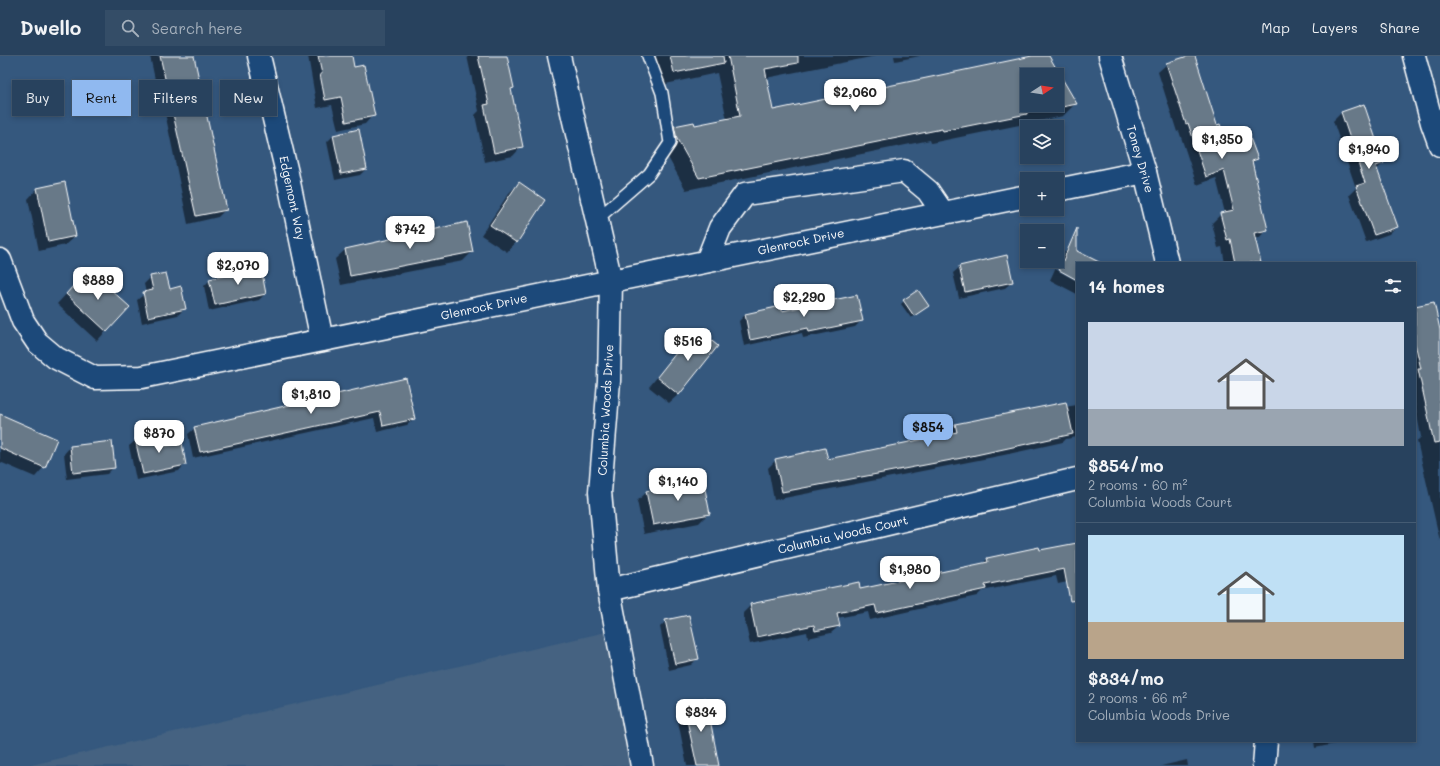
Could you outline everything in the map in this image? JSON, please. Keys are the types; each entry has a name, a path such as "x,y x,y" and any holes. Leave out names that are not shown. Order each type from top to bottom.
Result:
{"street":[{"name":"Edgemont Way","path":"259,56 287,173 322,340"},
{"name":"Columbia Woods Drive","path":"559,56 611,281 609,381 600,492 609,590 642,766"},
{"name":"Toney Drive","path":"1110,56 1145,172 1167,262"},
{"path":"1414,56 1432,123 1440,145"},
{"path":"707,261 720,228 745,194 904,171 928,191 943,213"},
{"path":"1064,189 1145,172"},
{"name":"Glenrock Drive","path":"0,260 23,321 37,342 56,358 95,378 142,377 1020,197"},
{"name":"Columbia Woods Court","path":"609,590 1076,479"},
{"path":"1264,766 1266,742"}],"lane":[{"path":"596,220 649,174 670,143 662,93 648,56"}],"shaded area":[{"path":"619,629 648,766 27,766"}],"building":[{"path":"160,56 194,56 199,80 165,80"},
{"path":"318,56 352,56 354,67 364,65 375,116 346,122 341,97 325,100"},
{"path":"478,56 507,56 514,88 511,89 523,147 494,153 484,105 489,104"},
{"path":"670,56 723,56 724,63 674,73"},
{"path":"728,56 798,56 798,63 765,69 773,110 1032,56 1049,56 1056,68 1020,68 1020,112 1027,112 1027,114 943,131 942,129 699,178 677,139 674,126 694,122 695,125 740,116"},
{"path":"1188,56 1195,56 1217,125 1220,124 1228,145 1250,138 1258,159 1252,161 1268,230 1254,233 1261,262 1235,262 1230,239 1227,240 1220,213 1234,210 1224,170 1206,177 1188,123 1186,124 1166,63"},
{"path":"1064,82 1077,104 1064,107"},
{"path":"1364,104 1384,163 1376,166 1398,227 1374,235 1356,186 1365,183 1341,112"},
{"path":"174,116 207,116 227,210 196,216"},
{"path":"359,129 367,169 341,174 333,135"},
{"path":"65,182 76,236 48,242 37,188"},
{"path":"519,182 545,200 517,243 490,225"},
{"path":"467,222 473,252 350,276 345,249"},
{"path":"1077,228 1077,251 1099,262 1076,262 1076,279 1059,270 1060,268 1064,268 1064,258"},
{"path":"1007,255 1013,282 965,292 959,266"},
{"path":"261,268 266,294 215,305 209,279"},
{"path":"88,269 130,307 107,332 66,294"},
{"path":"166,273 170,289 181,286 186,309 148,317 143,292 153,290 150,276"},
{"path":"918,290 929,306 914,316 903,300"},
{"path":"857,295 863,321 809,332 808,328 750,340 745,314 781,306 782,311"},
{"path":"1434,302 1440,330 1440,442 1434,443 1418,369 1421,369 1416,347 1416,306"},
{"path":"696,328 718,346 679,395 657,377"},
{"path":"406,378 415,419 383,426 380,412 200,452 194,427"},
{"path":"1066,402 1073,434 962,458 782,492 775,459 825,448 828,459 957,432 955,424"},
{"path":"0,414 57,439 45,468 0,448"},
{"path":"163,433 166,446 182,443 186,465 143,474 135,439"},
{"path":"112,441 115,468 73,473 70,446"},
{"path":"703,479 710,514 653,525 646,491"},
{"path":"1076,543 1076,600 1070,601 1064,569 985,585 986,589 877,613 875,605 837,613 840,626 815,631 814,625 757,637 750,604 859,582 860,589 988,562 987,558 1039,547 1040,550"},
{"path":"689,615 699,659 675,664 665,620"},
{"path":"706,698 719,766 697,766 683,702"}]}
